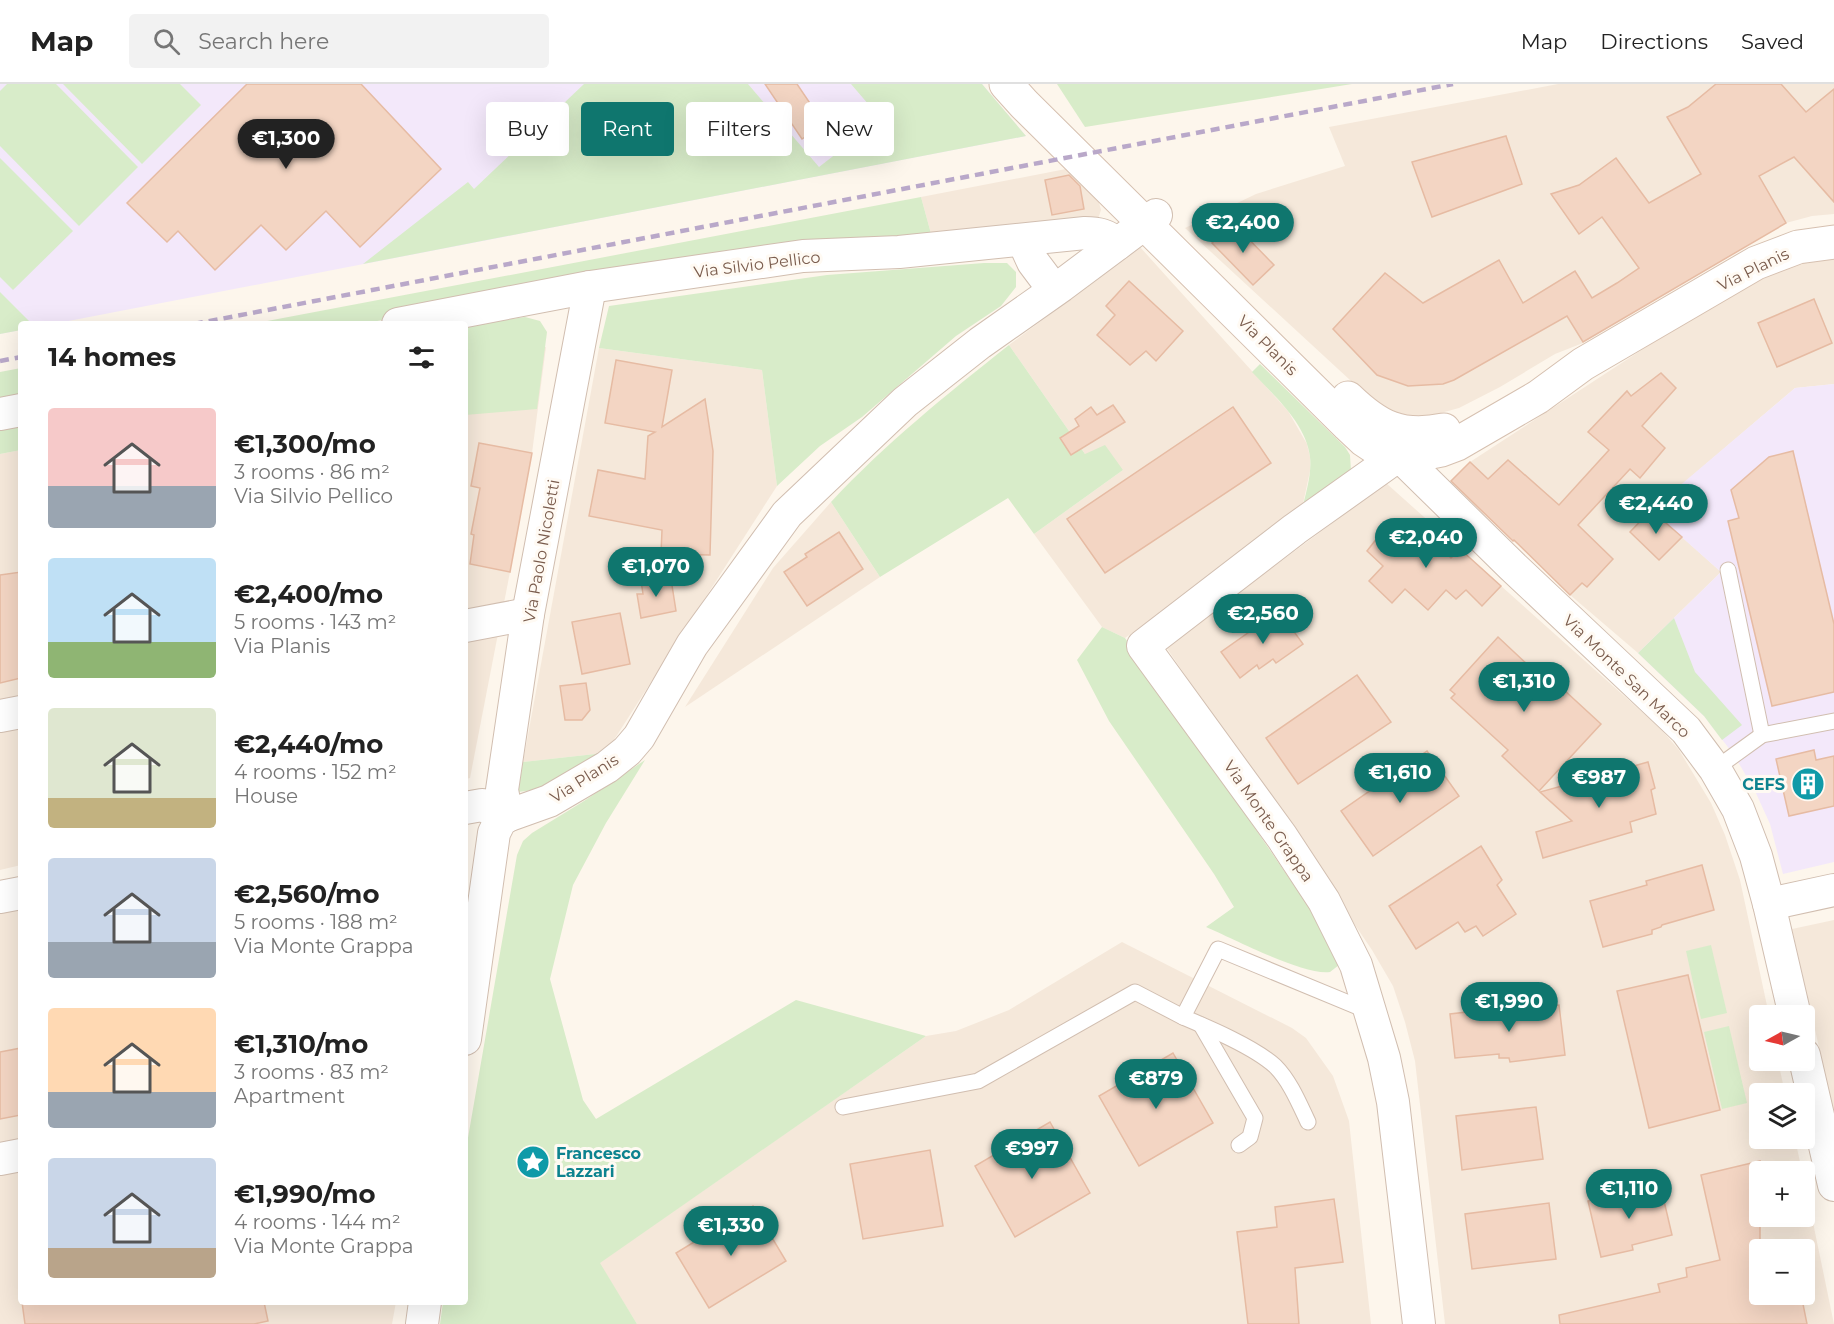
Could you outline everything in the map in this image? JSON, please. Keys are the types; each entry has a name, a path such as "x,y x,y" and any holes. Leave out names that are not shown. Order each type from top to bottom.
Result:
{"street":[{"path":"1006,84 1151,219"},
{"path":"1030,84 1151,219"},
{"name":"Via Planis","path":"507,816 549,801 607,768 627,751 639,737 692,645 787,514 905,402 980,343 1151,219 1401,444 1455,426 1532,385 1584,364 1756,263 1798,247 1834,242"},
{"name":"Via Silvio Pellico","path":"413,321 590,286 802,256 899,252 1085,232 1099,233 1109,237 1117,244"},
{"path":"1023,240 1037,268 1054,291"},
{"name":"Via Paolo Nicoletti","path":"507,816 502,790 528,614 590,286"},
{"path":"0,414 18,411"},
{"name":"Via Monte San Marco","path":"1401,444 1512,566 1686,730 1715,769 1738,809 1756,856 1793,1005"},
{"name":"Via Monte Grappa","path":"1401,444 1143,646 1282,837 1324,901 1356,965 1384,1058 1393,1102 1419,1324"},
{"path":"468,625 528,614"},
{"path":"0,716 18,713"},
{"path":"468,807 482,805 507,816"},
{"path":"468,1018 494,833 500,821 507,816"},
{"path":"1769,904 1834,890"},
{"path":"0,897 18,894"},
{"path":"1808,1071 1834,1185"},
{"path":"0,1159 18,1156"},
{"path":"422,1324 425,1305"}],"lane":[{"path":"1728,570 1762,735"},
{"path":"1715,769 1762,735 1834,721"},
{"path":"1183,1017 1218,949 1371,1012"},
{"path":"843,1107 978,1081 1135,992 1251,1050 1275,1066 1293,1091 1308,1122"},
{"path":"1201,1024 1254,1118 1250,1137 1239,1145"}],"shaded area":[{"path":"0,84 982,84 1026,136 69,321 18,321 18,331 0,334"},
{"path":"1558,84 1834,84 1834,214 1812,216 1786,223 1583,343 1555,354 1500,387 1459,408 1420,416 1398,414 1376,404 1185,228 1256,194 1345,166 1329,127"},
{"path":"1071,168 1098,199 1101,210 1098,219 933,241 921,197"},
{"path":"1140,247 1288,411 1307,444 1310,471 1301,513 1125,638 1102,627 1034,534 1123,470 1085,454 1009,345"},
{"path":"1834,256 1834,384 1795,388 1652,510 1721,572 1638,653 1569,594 1522,547 1450,482 1470,462 1738,287 1791,263"},
{"path":"546,347 532,453 470,778 468,778 468,363"},
{"path":"599,348 762,370 777,486 610,746 595,754 523,762"},
{"path":"1834,384 1834,862 1783,874 1770,824 1755,791 1734,755 1704,716 1638,653 1721,572 1651,510 1795,388"},
{"path":"18,451 18,866 0,870 0,454"},
{"path":"1386,483 1660,728 1679,750 1711,803 1725,835 1740,880 1767,1005 1749,1005 1749,1071 1780,1071 1783,1083 1749,1083 1749,1149 1797,1149 1800,1161 1749,1161 1749,1227 1814,1227 1834,1324 1445,1324 1415,1061 1393,986 1372,950 1166,647"},
{"path":"831,502 880,577 685,707 773,568"},
{"path":"18,910 18,1305 395,1305 392,1324 0,1324 0,913"},
{"path":"1834,920 1834,1113 1815,1030 1815,1005 1809,1005 1792,929"},
{"path":"1122,942 1292,1028 1306,1038 1333,1076 1349,1121 1371,1324 637,1324 599,1263 926,1036 956,1031 1009,1010"}],"green space":[{"path":"7,84 56,84 138,167 79,226 0,146 0,91"},
{"path":"63,84 180,84 201,105 142,164"},
{"path":"584,84 748,84 763,102 686,102 686,156 792,156 792,135 804,149 804,156 810,156 819,167 833,156 894,156 894,102 866,102 851,84 982,84 1026,136 363,264 468,182 474,189 509,156 569,156 569,102 565,102"},
{"path":"1057,84 1352,84 1085,127"},
{"path":"0,158 73,231 13,290 0,277"},
{"path":"921,197 933,241 474,302 377,321 268,321"},
{"path":"1007,263 1016,272 1016,287 1001,306 956,336 862,417 820,446 777,486 762,370 599,348 609,306 827,275"},
{"path":"0,292 29,321 18,321 18,331 0,334"},
{"path":"525,317 540,321 547,332 537,409 468,415 468,326"},
{"path":"1009,345 1085,454 1105,445 1123,470 1034,534 1008,498 880,577 831,502 939,401"},
{"path":"1260,364 1345,447 1350,455 1351,471 1301,513 1310,471 1307,445 1296,421 1252,372"},
{"path":"18,369 18,395 0,398 0,372"},
{"path":"18,426 18,451 0,454 0,430"},
{"path":"1674,618 1695,672 1742,725 1722,740 1704,716 1638,653"},
{"path":"1102,627 1125,638 1336,947 1339,965 1330,972 1318,972 1286,962 1206,927 1234,907 1214,874 1109,721 1077,660"},
{"path":"603,751 564,778 542,787 518,792 523,762 595,754"},
{"path":"645,760 606,823 573,885 550,979 583,1100 596,1119 796,1000 926,1036 600,1263 637,1324 440,1324 443,1305 468,1305 468,1138 517,855 523,841 532,833"},
{"path":"1711,945 1727,1013 1701,1019 1686,951"},
{"path":"1729,1026 1747,1103 1722,1109 1704,1032"}],"building":[{"path":"247,84 361,84 441,169 360,247 326,211 286,250 261,225 215,270 178,231 167,242 127,203"},
{"path":"765,84 797,84 809,102 804,102 804,138 802,139 792,124 792,102 777,102"},
{"path":"1716,84 1781,84 1806,112 1834,89 1834,202 1794,157 1759,176 1786,223 1583,342 1567,316 1443,384 1408,386 1377,375 1333,329 1385,273 1423,303 1499,260 1523,303 1575,271 1592,298 1617,283 1639,268 1602,217 1579,234 1551,194 1579,185 1616,158 1649,203 1701,174 1667,117 1688,107"},
{"path":"1506,136 1522,184 1432,217 1412,162"},
{"path":"1069,175 1080,186 1084,209 1052,215 1045,180"},
{"path":"1233,223 1274,265 1253,285 1212,243"},
{"path":"1129,281 1183,331 1156,361 1146,351 1130,365 1097,335 1115,315 1106,306"},
{"path":"1814,299 1832,343 1777,367 1758,323"},
{"path":"616,360 672,370 662,427 705,399 713,451 710,555 661,554 662,530 589,516 598,470 645,479 648,436 655,432 605,423"},
{"path":"1661,373 1676,388 1642,426 1665,448 1640,478 1630,469 1578,525 1613,559 1587,587 1582,583 1570,595 1451,481 1470,462 1488,479 1508,460 1559,505 1609,450 1588,432 1627,391 1631,396"},
{"path":"1113,405 1125,422 1071,455 1060,438 1079,426 1075,419 1091,407 1097,415"},
{"path":"1233,407 1271,463 1105,573 1067,519"},
{"path":"479,443 532,453 510,572 470,564 474,535 471,534 480,488 471,486"},
{"path":"1793,451 1834,624 1834,692 1772,706 1728,521 1739,518 1731,490 1769,457"},
{"path":"1651,510 1682,537 1659,560 1630,532"},
{"path":"1404,520 1419,535 1423,531 1451,558 1460,549 1501,586 1482,606 1466,590 1456,599 1446,590 1428,610 1405,589 1392,603 1369,581 1383,566 1367,551 1381,533 1387,538"},
{"path":"839,532 863,569 807,606 784,572 807,557 805,554"},
{"path":"18,572 18,679 0,683 0,575"},
{"path":"671,579 676,611 641,618 637,594 643,594 641,581"},
{"path":"1279,611 1303,644 1276,663 1273,659 1259,669 1257,665 1240,678 1221,652"},
{"path":"620,613 630,664 582,674 572,622"},
{"path":"1498,637 1559,694 1564,690 1601,724 1539,791 1502,756 1508,750 1451,698 1455,694 1450,690"},
{"path":"1357,675 1391,722 1298,784 1266,738"},
{"path":"586,683 590,710 582,720 565,720 560,686"},
{"name":"CEFS","path":"1814,750 1816,760 1834,756 1834,806 1789,816 1776,759"},
{"path":"1427,751 1459,796 1373,856 1341,811"},
{"path":"1648,762 1655,788 1651,790 1656,814 1630,822 1632,832 1543,858 1536,832 1572,821 1540,792"},
{"path":"1481,846 1502,880 1497,885 1516,914 1483,936 1476,926 1465,932 1458,922 1416,949 1389,906"},
{"path":"1702,865 1714,910 1662,925 1652,930 1652,934 1603,947 1590,901 1647,885 1646,881"},
{"path":"1688,975 1720,1110 1649,1128 1617,991"},
{"path":"1559,1005 1565,1055 1510,1062 1509,1058 1499,1058 1499,1054 1455,1058 1450,1014 1518,1006 1519,1010"},
{"path":"18,1049 18,1116 0,1119 0,1052"},
{"path":"1173,1053 1213,1123 1139,1166 1099,1096"},
{"path":"1536,1107 1543,1159 1462,1170 1456,1116"},
{"path":"1050,1122 1090,1193 1015,1237 975,1166"},
{"path":"930,1150 943,1226 863,1239 850,1164"},
{"path":"1749,1164 1749,1227 1760,1227 1760,1239 1749,1239 1749,1305 1803,1305 1807,1324 1560,1324 1559,1315 1660,1292 1658,1284 1687,1277 1686,1268 1720,1260 1701,1175"},
{"path":"1660,1184 1672,1235 1632,1245 1633,1250 1601,1257 1588,1201"},
{"path":"1334,1199 1343,1262 1295,1268 1299,1324 1248,1324 1237,1232 1277,1227 1275,1207"},
{"path":"1549,1203 1556,1259 1472,1269 1465,1214"},
{"path":"753,1206 786,1261 709,1308 676,1253"},
{"path":"22,1305 265,1305 268,1321 254,1324 25,1324"}],"railway":[{"path":"210,321 1453,84"},
{"path":"0,361 18,358"}],"place":[{"name":"CEFS","path":"1808,784"},
{"name":"Francesco Lazzari","path":"533,1162"}]}
